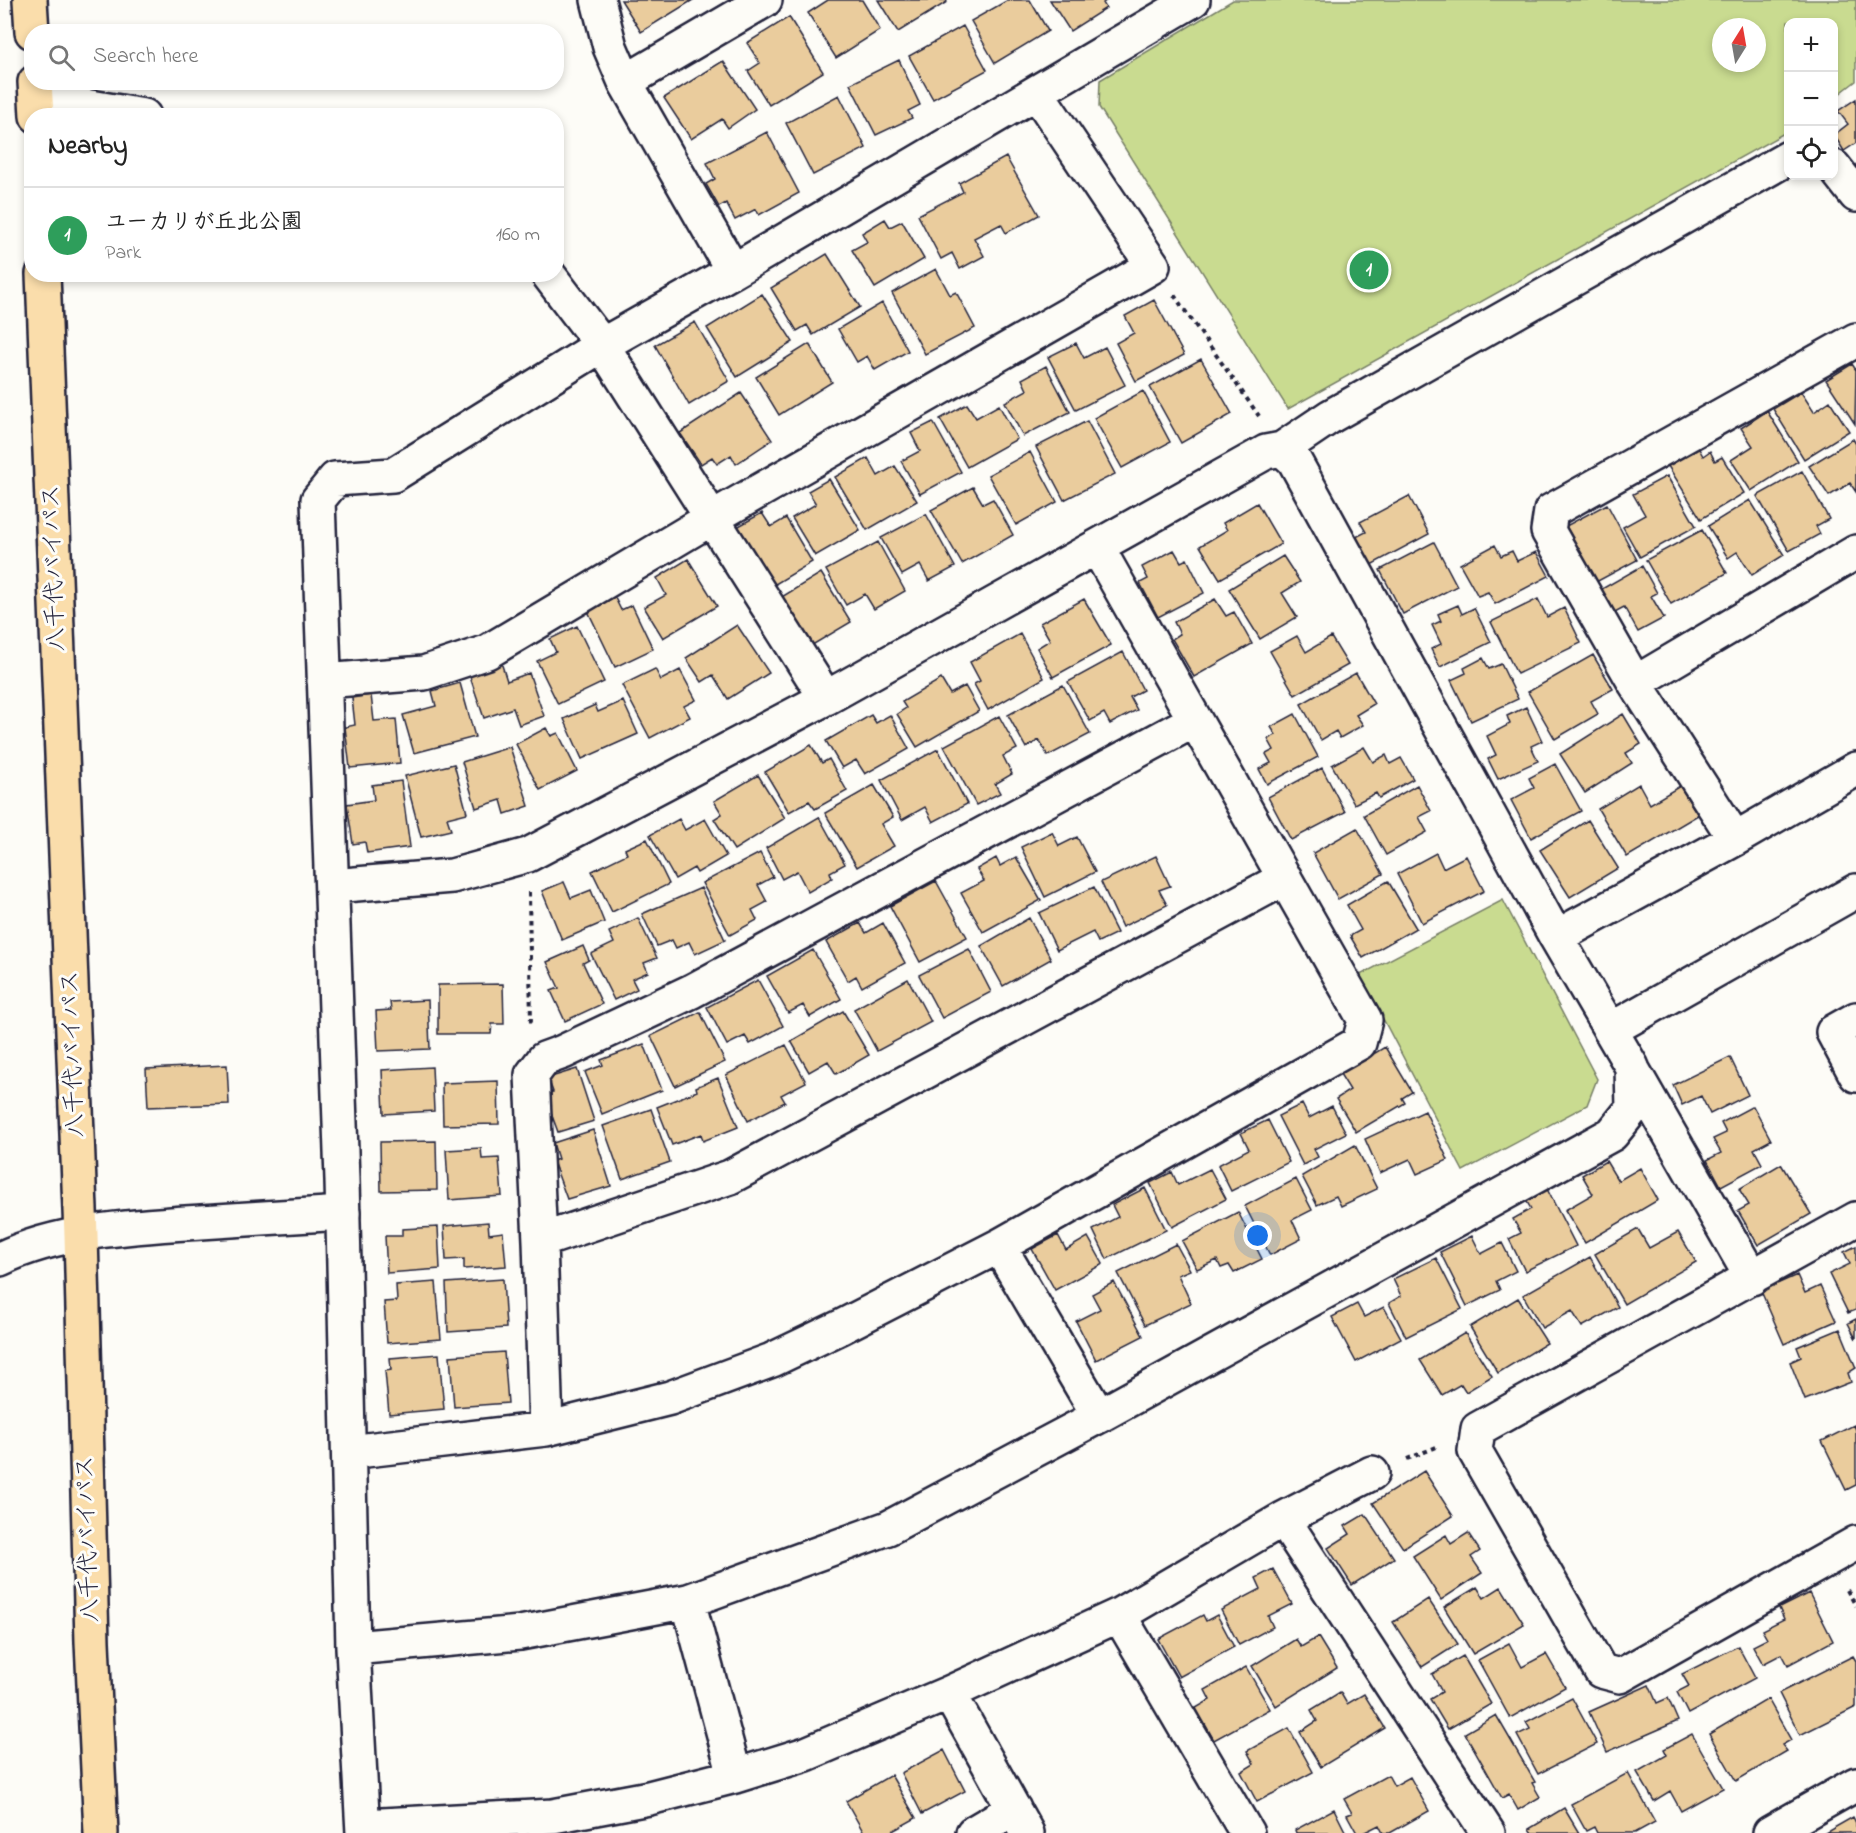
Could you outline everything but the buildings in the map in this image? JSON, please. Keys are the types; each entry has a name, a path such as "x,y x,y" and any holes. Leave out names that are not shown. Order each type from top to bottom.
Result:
{"highway":[{"path":"30,0 32,24"},
{"name":"八千代バイパス","path":"43,282 81,1235 92,1642 101,1833"}],"street":[{"path":"598,0 610,47 625,82 733,271"},
{"path":"625,82 765,0"},
{"path":"1193,0 733,271 602,345 393,475 335,479 318,500 343,1214 353,1648 363,1829 554,1824 735,1776 806,1754 949,1693 1119,1615 1283,1519 1372,1473"},
{"path":"324,681 424,672 487,652 712,518 1154,266 1037,93"},
{"path":"36,99 93,108"},
{"path":"332,886 452,876 528,855 826,698 1266,452 1282,449 1331,416 1784,160"},
{"path":"1838,173 1856,195"},
{"path":"554,282 602,345 826,698"},
{"path":"1736,839 1635,683 1548,531 1551,511 1856,340"},
{"path":"1282,449 1294,460 1556,937 1752,1278"},
{"path":"349,1452 546,1428 670,1398 772,1360 999,1246 1359,1043 1365,1020 1097,547"},
{"path":"1635,683 1856,552"},
{"path":"546,1428 532,1075 544,1059 692,992 1195,720"},
{"path":"1556,937 1736,839 1856,769"},
{"path":"540,1241 730,1177 1285,878"},
{"path":"1610,1030 1856,891"},
{"path":"1856,1019 1833,1032 1856,1075"},
{"path":"353,1648 520,1633 688,1601 888,1528 1099,1416 1612,1134 1633,1108 1632,1068"},
{"path":"0,1259 27,1248 81,1235 143,1226 343,1214"},
{"path":"1856,1219 1478,1429 1475,1451 1601,1671 1610,1674 1620,1676 1856,1543"},
{"path":"999,1246 1099,1416"},
{"path":"1283,1519 1488,1833"},
{"path":"688,1601 735,1776"},
{"path":"1119,1615 1247,1833"},
{"path":"949,1693 1020,1821 973,1833"},
{"path":"1770,1833 1856,1784"}],"path":[{"path":"1154,266 1282,449"},
{"path":"529,883 532,1075"},
{"path":"1372,1473 1478,1429"}],"green space":[{"path":"1233,0 1856,0 1856,81 1838,95 1838,18 1784,18 1784,133 1288,409 1099,107 1100,80"},
{"path":"1503,900 1597,1079 1587,1105 1463,1171 1360,975"}],"place":[{"name":"ユーカリが丘北公園","path":"1369,270"}]}
